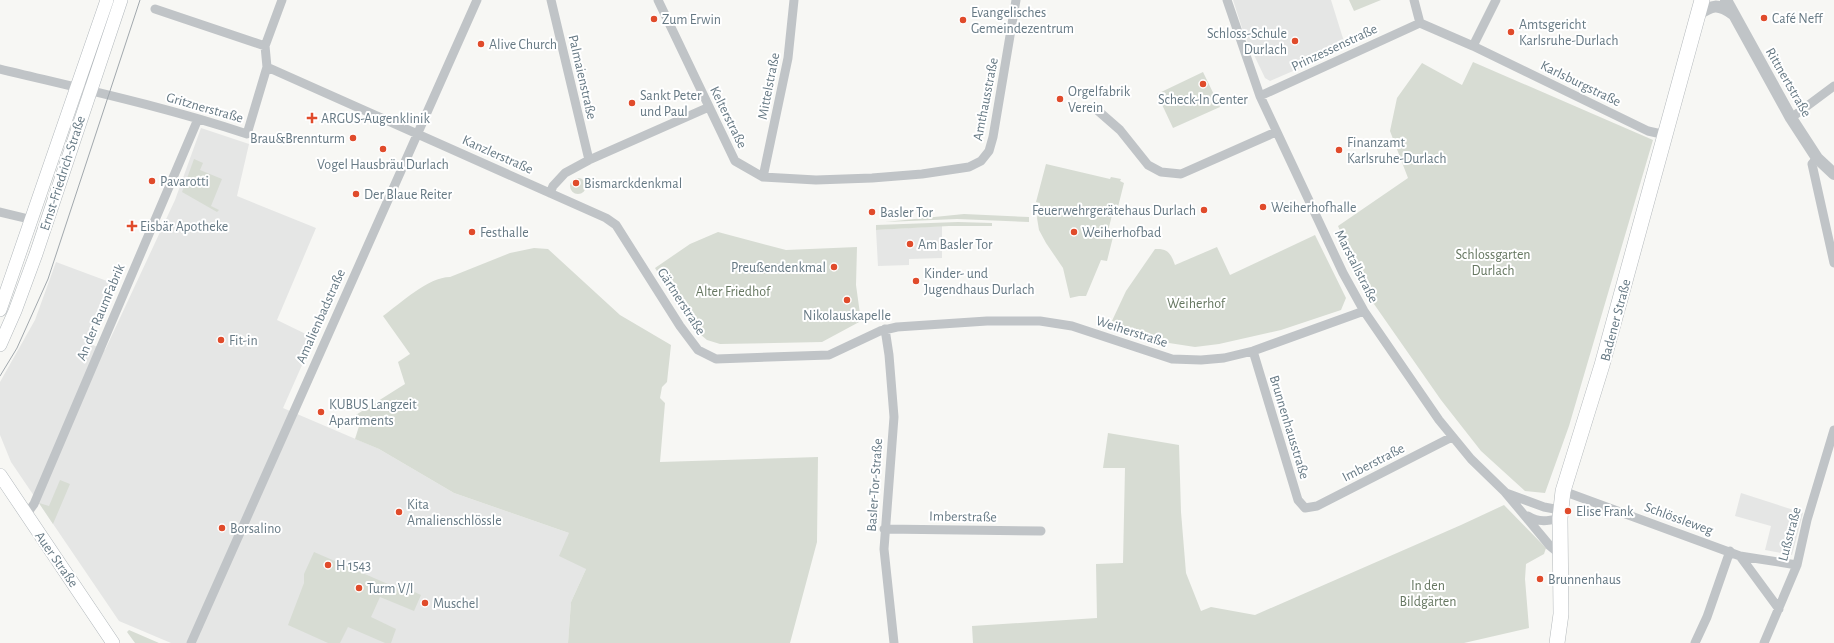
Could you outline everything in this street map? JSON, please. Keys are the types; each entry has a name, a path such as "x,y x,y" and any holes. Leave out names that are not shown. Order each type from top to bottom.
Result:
{"main road":[{"name":"Ernst-Friedrich-Straße","path":"0,345 15,311 83,89 107,0"},
{"name":"Ernst-Friedrich-Straße","path":"1,308 83,89 121,0"},
{"name":"Badener Straße","path":"1557,643 1561,614 1560,514 1563,491 1602,365 1702,0"},
{"path":"1,308 15,311"},
{"name":"Auer Straße","path":"0,475 2,484 26,515 113,643"}],"street":[{"name":"Gritznerstraße","path":"0,69 198,119 247,134 267,67 265,46 282,0"},
{"name":"Amalienbadstraße","path":"191,643 416,133 477,0"},
{"name":"Palmaienstraße","path":"551,0 589,160"},
{"name":"Kelterstraße","path":"658,0 735,161 763,177 816,180 872,178"},
{"name":"Mittelstraße","path":"763,177 788,58 794,0"},
{"name":"Amthausstraße","path":"872,178 922,174 969,167 981,161 989,151 1009,47 1016,0"},
{"name":"Marstallstraße","path":"1227,0 1260,96 1343,273 1364,311 1452,437 1471,459 1505,492 1550,546 1561,555"},
{"path":"1414,0 1420,23"},
{"path":"1473,46 1496,0"},
{"name":"Rittnertstraße","path":"1726,0 1791,118 1817,158 1834,174"},
{"path":"1697,15 1712,6 1718,6 1733,14"},
{"path":"155,9 265,46"},
{"name":"Prinzessenstraße","path":"1260,96 1420,23"},
{"name":"Karlsburgstraße","path":"1420,23 1473,46 1648,131 1666,135"},
{"name":"Kanzlerstraße","path":"267,67 550,193"},
{"path":"1791,118 1834,86"},
{"path":"550,193 553,186 565,173 589,160 709,107"},
{"path":"1096,109 1120,130 1148,166 1161,172 1181,174 1276,132"},
{"name":"An der RaumFabrik","path":"26,515 34,504 198,119"},
{"path":"1817,158 1812,164 1834,263"},
{"name":"Gärtnerstraße","path":"550,193 606,218 616,225 680,326 698,350 716,359 822,356 835,353 885,329"},
{"path":"0,212 33,220"},
{"name":"Weiherstraße","path":"885,329 987,321 1040,321 1072,326 1172,359 1201,360 1224,358 1253,351 1364,311"},
{"name":"Basler-Tor-Straße","path":"885,329 890,362 894,417 884,529 884,549 894,643"},
{"name":"Brunnenhausstraße","path":"1253,351 1298,500 1305,508"},
{"name":"Lußstraße","path":"1764,643 1796,565 1807,520 1834,430"},
{"name":"Imberstraße","path":"1305,508 1317,506 1452,437"},
{"name":"Schlössleweg","path":"1563,491 1730,551 1740,556 1796,565"},
{"name":"Marstallstraße","path":"1505,492 1560,514"},
{"name":"Marstallstraße","path":"1523,514 1535,521 1549,521 1560,514"},
{"name":"Imberstraße","path":"884,529 1041,531"},
{"path":"1695,643 1707,618 1730,551"},
{"name":"Schlössleweg","path":"1740,556 1779,609"}],"shaded area":[{"name":"Schloss-Schule Durlach","path":"1233,0 1331,0 1346,48 1270,81 1265,78 1244,34"},
{"path":"201,128 249,144 237,196 316,228 277,320 314,338 283,408 379,449 454,493 569,533 586,569 571,602 568,643 171,643 119,621 11,462 0,435 0,382 35,320 56,262 115,284 90,338 83,341 105,350 175,200"},
{"name":"Am Basler Tor","path":"942,226 942,258 909,259 909,265 878,266 876,230"},
{"path":"1741,493 1803,513 1792,555 1765,550 1771,526 1735,516"}],"green space":[{"path":"1349,0 1381,0 1354,11"},
{"name":"Schlossgarten Durlach","path":"1473,62 1653,140 1569,426 1545,493 1525,491 1481,451 1441,400 1367,294 1338,226 1408,178 1390,131 1397,98 1422,63 1462,85"},
{"path":"1203,72 1220,107 1173,128 1157,94"},
{"path":"194,159 203,163 200,170 222,179 211,206 219,210 217,212 182,192"},
{"name":"Weiherhofbad","path":"1046,164 1110,179 1111,177 1121,179 1120,181 1124,183 1116,215 1112,215 1107,235 1113,237 1107,261 1101,260 1086,296 1070,298 1063,268 1039,230 1037,218 1040,203 1036,202"},
{"path":"575,178 581,178 586,183 584,192 581,194 575,194 570,189 570,183"},
{"path":"964,214 1029,217 1029,222 957,219 885,222"},
{"path":"958,222 992,223 992,226 949,226 876,230 876,225"},
{"name":"Alter Friedhof","path":"718,232 786,250 857,247 856,285 861,321 822,342 720,344 707,340 695,330 655,268 690,244"},
{"name":"Weiherhof","path":"1315,235 1346,298 1341,310 1281,330 1219,344 1195,347 1169,343 1111,323 1126,291 1155,249 1168,252 1175,265 1217,247 1230,275"},
{"path":"534,248 548,249 620,315 671,345 667,382 662,387 660,398 665,403 660,462 818,457 817,542 790,643 568,643 571,602 586,569 559,556 569,533 454,493 379,449 355,439 360,423 351,418 405,384 398,362 410,354 383,316 415,292 433,281 450,277 510,253"},
{"name":"In den Bildgärten","path":"1108,433 1179,445 1181,512 1186,573 1201,611 1211,607 1255,615 1504,505 1546,548 1544,554 1526,564 1525,579 1529,628 1464,643 973,643 972,626 1097,618 1096,564 1123,563 1125,468 1103,468"},
{"path":"60,480 70,484 53,524 39,503 49,506"},
{"path":"314,552 404,591 406,588 421,595 414,611 380,597 371,617 396,629 391,643 385,643 348,627 340,643 328,643 288,625 304,583 304,574"},
{"path":"129,630 159,643 135,643 127,632"}],"tram line":[{"path":"0,376 17,348 48,279 140,0"}],"place":[{"name":"Café Neff","path":"1764,18"},
{"name":"Zum Erwin","path":"654,19"},
{"name":"Evangelisches Gemeindezentrum","path":"963,20"},
{"name":"Amtsgericht Karlsruhe-Durlach","path":"1511,32"},
{"name":"Schloss-Schule Durlach","path":"1295,41"},
{"name":"Alive Church","path":"481,44"},
{"name":"Scheck-In Center","path":"1203,84"},
{"name":"Orgelfabrik Verein","path":"1060,99"},
{"name":"Sankt Peter und Paul","path":"632,103"},
{"name":"ARGUS-Augenklinik","path":"312,118"},
{"name":"Brau&Brennturm","path":"353,138"},
{"name":"Vogel Hausbräu Durlach","path":"383,149"},
{"name":"Finanzamt Karlsruhe-Durlach","path":"1339,150"},
{"name":"Pavarotti","path":"152,181"},
{"name":"Bismarckdenkmal","path":"576,183"},
{"name":"Der Blaue Reiter","path":"356,194"},
{"name":"Weiherhofhalle","path":"1263,207"},
{"name":"Feuerwehrgerätehaus Durlach","path":"1204,210"},
{"name":"Basler Tor","path":"872,212"},
{"name":"Eisbär Apotheke","path":"132,226"},
{"name":"Festhalle","path":"472,232"},
{"name":"Weiherhofbad","path":"1074,232"},
{"name":"Am Basler Tor","path":"910,244"},
{"name":"Preußendenkmal","path":"834,267"},
{"name":"Kinder- und Jugendhaus Durlach","path":"916,281"},
{"name":"Nikolauskapelle","path":"847,300"},
{"name":"Fit-in","path":"221,340"},
{"name":"KUBUS Langzeit Apartments","path":"321,412"},
{"name":"Elise Frank","path":"1568,511"},
{"name":"Kita Amalienschlössle","path":"399,512"},
{"name":"Borsalino","path":"222,528"},
{"name":"H 1543","path":"328,565"},
{"name":"Brunnenhaus","path":"1540,579"},
{"name":"Turm V/I","path":"359,588"},
{"name":"Muschel","path":"425,603"}]}
